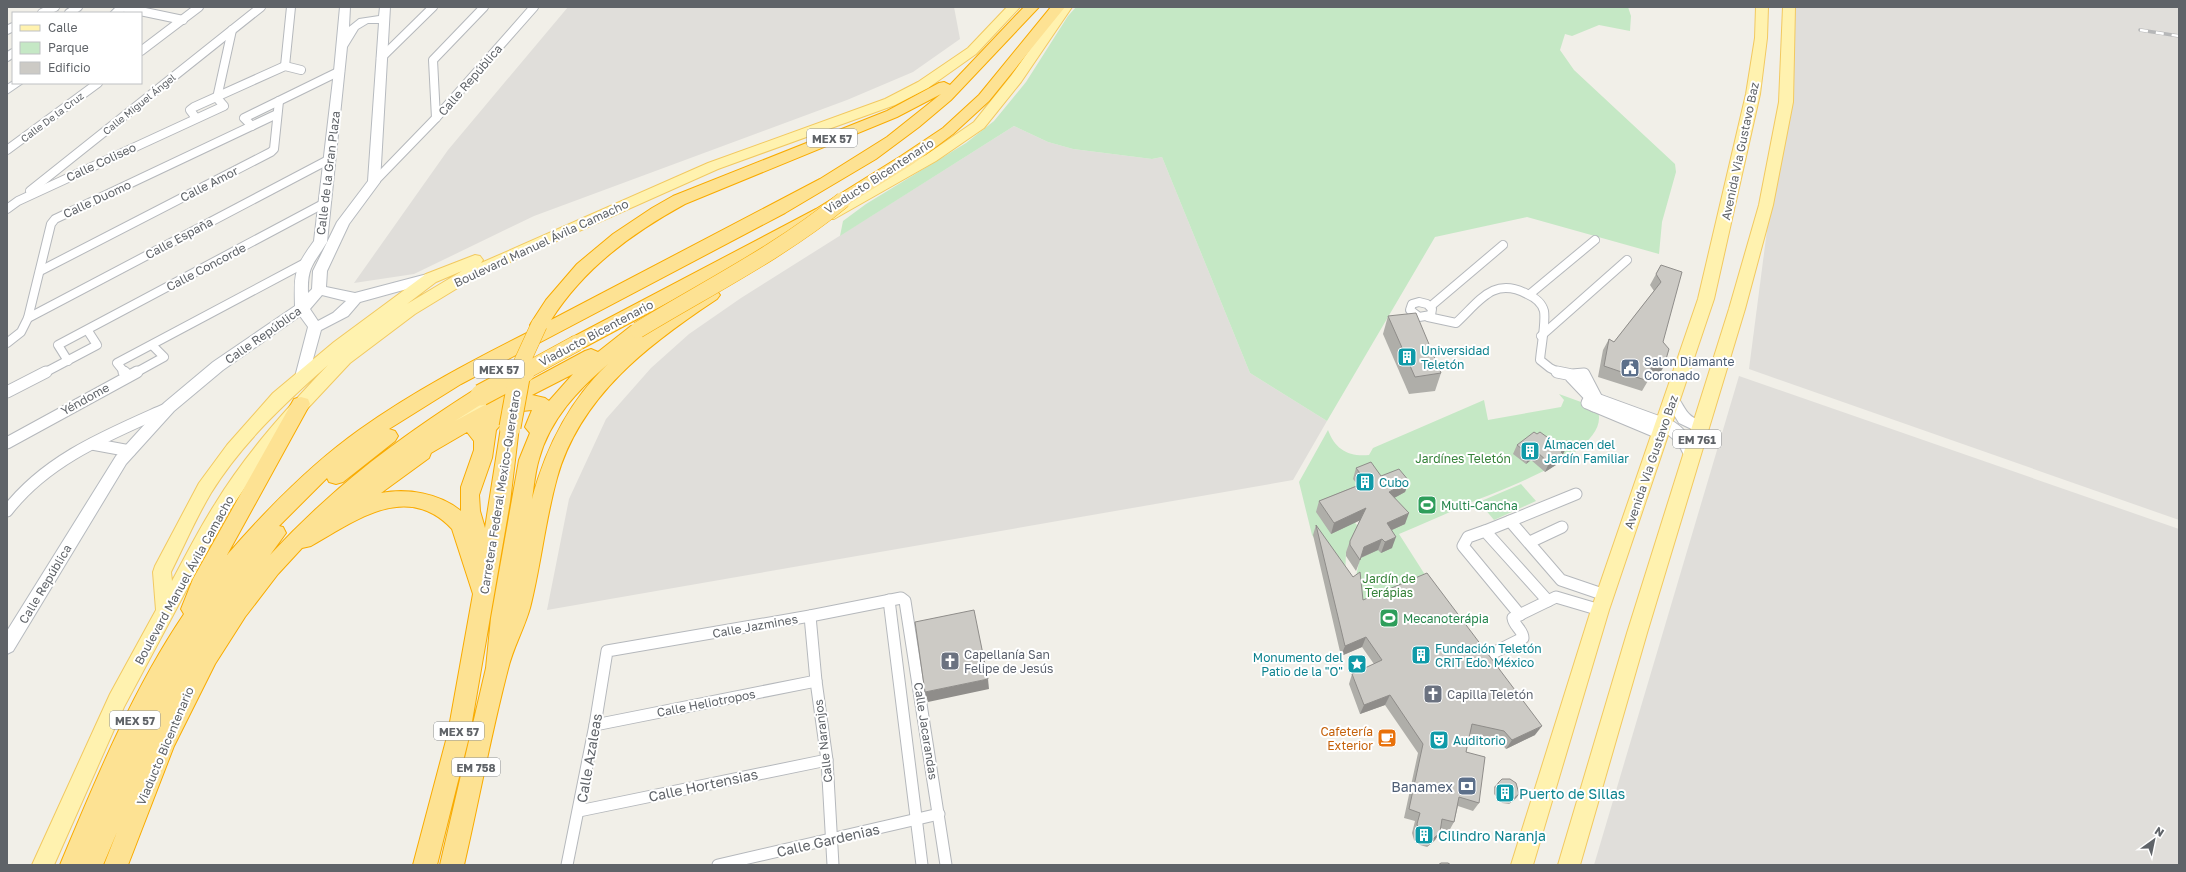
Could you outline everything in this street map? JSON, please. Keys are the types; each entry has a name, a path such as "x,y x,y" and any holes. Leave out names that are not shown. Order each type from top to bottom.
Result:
{"highway":[{"name":"Boulevard Manuel Ávila Camacho","path":"93,864 132,727 149,692 184,630 216,585 257,537 312,481 356,442 433,391 830,181 915,123 946,97 1032,7"},
{"name":"MEX 57","path":"93,864 147,728 181,664 206,622 276,534 341,472 391,433 461,389 693,268 814,202 868,169 924,128 955,102 1044,7"},
{"path":"1028,46 1038,25 1051,7"},
{"name":"Viaducto Bicentenario","path":"93,864 212,648 265,573 325,510 391,455 450,413 838,207 907,160 948,131 984,98 1028,46 1058,7"},
{"name":"Carretera Federal Mexico-Queretaro","path":"425,865 453,762 522,362 539,325 553,301 572,278 620,234 654,213 679,200 892,114 932,94 979,64"},
{"path":"679,200 723,176 798,144 848,118"},
{"path":"320,521 371,489 417,453 491,405 553,377 638,330 693,296 781,247 838,207"},
{"path":"497,668 519,609 548,479 562,440 578,410 618,364 647,338 694,306 797,242 838,207"},
{"path":"497,668 502,618 533,447 553,409 574,382 588,368 638,330"},
{"path":"417,453 477,435 487,429 503,414 527,403 541,404 542,411 524,452 522,483 524,492"},
{"path":"184,630 200,585 301,404"},
{"path":"477,435 491,405"},
{"path":"477,435 484,450 470,488 469,498 470,510 483,556 482,588"},
{"path":"298,544 359,509 380,501 398,499 415,500 443,511 459,524 482,588"},
{"name":"EM 758","path":"452,865 497,668"}],"main road":[{"name":"Boulevard Manuel Ávila Camacho","path":"43,865 117,701 220,509 255,459 301,404 344,359 409,310 469,274 713,166 890,102 923,85 952,66 972,50 1014,7"},
{"path":"417,453 434,436 491,405 666,300 931,158 979,125 1016,79 1066,7"},
{"name":"Avenida Via Gustavo Baz","path":"1522,865 1602,602 1663,429 1706,299 1753,92 1761,38 1762,7"},
{"name":"EM 761","path":"1570,865 1637,632 1737,309 1766,205 1786,102 1789,7"},
{"path":"166,611 162,572 205,488 233,450 279,398 302,377 431,278 567,220 595,210 626,204"},
{"path":"128,865 168,753 184,716 202,679 239,618 258,592 298,544 320,521 375,470 413,442 451,418 491,405"}],"street":[{"path":"44,12 55,7"},
{"path":"122,7 183,20"},
{"path":"142,50 200,7"},
{"name":"Calle Miguel Ángel","path":"18,201 260,7"},
{"path":"286,66 291,7"},
{"name":"Calle de la Gran Plaza","path":"302,308 301,277 305,263 320,242 340,71 345,7"},
{"path":"374,182 385,7"},
{"path":"381,58 433,7"},
{"path":"436,118 433,60 484,7"},
{"name":"Calle República","path":"7,646 121,460 169,407 218,366 302,308 319,290 320,271 342,222 374,182 436,118 534,7"},
{"path":"342,48 359,22 369,18 384,20"},
{"path":"217,98 232,30"},
{"path":"217,98 286,66 302,70"},
{"path":"252,126 244,118 340,71"},
{"path":"7,90 16,84"},
{"name":"Calle De la Cruz","path":"7,150 97,84"},
{"name":"Calle Coliseo","path":"7,209 18,201 224,106 217,98"},
{"name":"Calle Amor","path":"40,271 271,152 274,149 279,101"},
{"name":"Calle Duomo","path":"7,343 18,336 28,318 51,224 55,219 277,114"},
{"name":"Calle España","path":"28,318 330,159"},
{"name":"Calle Concorde","path":"88,331 324,204"},
{"path":"1530,294 1595,240"},
{"path":"1431,306 1503,245"},
{"path":"1541,336 1627,260"},
{"path":"128,376 117,363 305,263"},
{"path":"319,290 355,298 431,278"},
{"path":"1431,306 1419,302 1410,307 1415,316 1428,317 1449,323 1456,323 1491,290 1497,288 1530,294 1542,305 1544,312 1540,360 1552,370 1571,377 1594,401 1684,439 1692,457"},
{"path":"315,326 340,315 352,305 355,298"},
{"path":"1428,317 1433,312 1431,306"},
{"path":"302,308 315,326"},
{"path":"302,377 315,326"},
{"path":"7,392 68,361 97,345 88,331 58,345 68,361"},
{"name":"Yéndome","path":"7,443 164,356 152,345"},
{"path":"1571,377 1584,374 1594,401"},
{"path":"1672,400 1684,419 1700,427"},
{"path":"7,511 22,492 35,480 92,444 169,407"},
{"path":"92,444 130,451"},
{"path":"1520,615 1463,546 1463,542 1466,538 1485,532 1576,494"},
{"path":"1510,521 1530,542 1561,580 1602,602"},
{"path":"1530,542 1562,527"},
{"path":"1485,532 1548,601"},
{"path":"1487,656 1523,638 1523,634 1512,619 1548,601 1560,597 1602,602"},
{"name":"Calle Jazmines","path":"607,651 810,616 903,598"},
{"name":"Calle Jacarandas","path":"903,598 946,865"},
{"name":"Calle Jacarandas","path":"889,600 922,865"},
{"name":"Calle Naranjos","path":"810,616 816,681 827,760 833,865"},
{"name":"Calle Azaleas","path":"567,865 579,811 607,651"},
{"name":"Calle Heliotropos","path":"595,725 816,681"},
{"name":"Calle Hortensias","path":"579,811 827,760"},
{"name":"Calle Gardenias","path":"718,865 939,814"}],"shaded area":[{"path":"568,7 954,7 960,39 913,72 847,100 534,216 414,274 354,283 448,150"},
{"path":"1796,7 2179,7 2179,520 1749,369"},
{"path":"1014,126 1048,142 1073,149 1152,159 1162,157 1250,373 1327,421 1293,480 547,610 569,499 606,419 651,368 689,334 741,298"},
{"path":"1739,376 2179,529 2179,865 1594,865"}],"green space":[{"path":"1076,7 1628,7 1631,16 1630,31 1599,25 1572,36 1565,34 1560,50 1574,70 1675,164 1676,172 1662,222 1659,254 1527,217 1435,237 1327,421 1250,373 1162,157 1152,159 1073,149 1048,142 1014,126 840,236 843,221 866,204 966,143 994,121 1026,82 1068,16"},
{"name":"Jardínes Teletón","path":"1559,394 1581,402 1598,411 1597,426 1588,441 1571,455 1528,479 1399,534 1429,581 1361,609 1356,576 1360,558 1383,534 1404,524 1392,510 1395,481 1355,523 1360,528 1346,552 1345,580 1312,535 1299,482 1328,430 1334,442 1343,450 1355,455 1369,455 1373,448 1484,400 1488,420 1561,407 1564,400"},
{"path":"1521,484 1536,501 1494,520 1479,502"}],"building":[{"path":"1661,265 1682,272 1663,342 1669,349 1664,366 1651,368 1648,381 1604,366 1609,339 1614,342 1661,282 1656,274"},
{"path":"1416,313 1441,373 1415,377 1388,316"},
{"path":"1534,432 1537,434 1540,432 1565,450 1561,452 1563,454 1549,463 1536,451 1530,455 1517,445"},
{"path":"1371,462 1381,476 1399,469 1409,481 1389,492 1409,513 1387,523 1396,537 1385,542 1382,539 1364,547 1360,560 1350,545 1350,541 1366,508 1334,523 1319,501 1367,482 1356,468"},
{"name":"Fundación Teletón CRIT Edo. México","path":"1316,525 1353,577 1360,572 1363,600 1427,573 1542,726 1512,740 1504,731 1472,724 1466,752 1485,757 1479,803 1459,797 1454,822 1442,819 1440,832 1433,839 1425,837 1419,832 1417,824 1420,813 1409,809 1423,744 1390,695 1364,705 1352,674 1382,660 1366,637 1345,646"},
{"name":"Capellanía San Felipe de Jesús","path":"974,610 988,679 925,692 915,622"},
{"name":"Puerto de Sillas","path":"1502,779 1510,779 1516,783 1519,794 1512,800 1505,798 1497,790 1498,783"},
{"path":"1441,863 1448,863 1451,865 1438,865"}],"railway":[{"path":"2140,30 2179,36"}],"place":[{"name":"Universidad Teletón","path":"1407,357"},
{"name":"Salon Diamante Coronado","path":"1630,368"},
{"name":"Álmacen del Jardín Familiar","path":"1530,451"},
{"name":"Cubo","path":"1365,482"},
{"name":"Multi-Cancha","path":"1427,505"},
{"name":"Mecanoterápia","path":"1389,618"},
{"name":"Fundación Teletón CRIT Edo. México","path":"1421,655"},
{"name":"Capellanía San Felipe de Jesús","path":"950,661"},
{"name":"Monumento del Patio de la \"O\"","path":"1357,664"},
{"name":"Capilla Teletón","path":"1433,694"},
{"name":"Cafetería Exterior","path":"1387,738"},
{"name":"Auditorio","path":"1439,740"},
{"name":"Banamex","path":"1467,786"},
{"name":"Puerto de Sillas","path":"1505,793"},
{"name":"Cilindro Naranja","path":"1424,835"}],"park label":[{"name":"Jardín de Terápias","path":"1389,585"}]}
